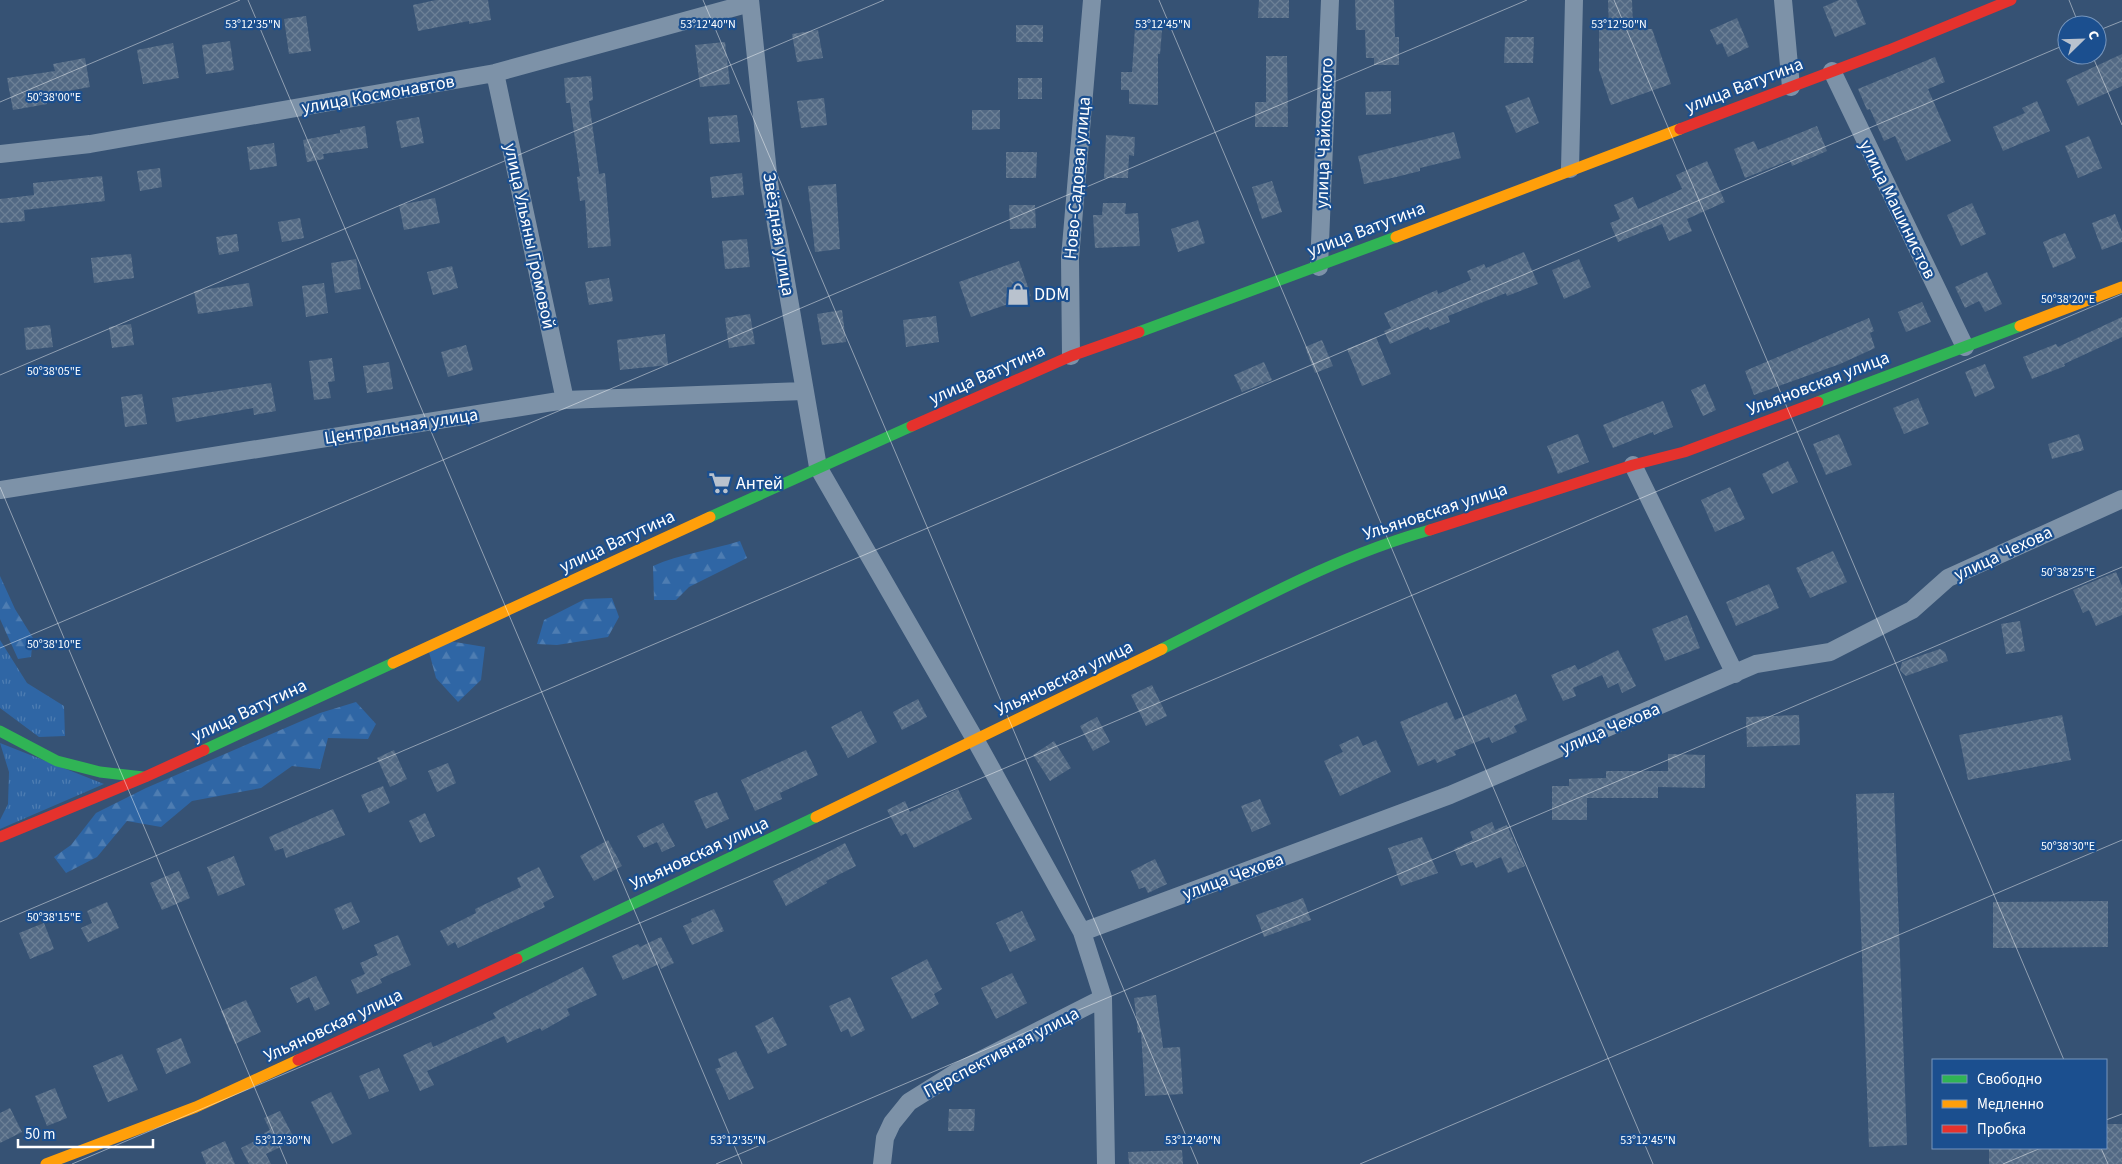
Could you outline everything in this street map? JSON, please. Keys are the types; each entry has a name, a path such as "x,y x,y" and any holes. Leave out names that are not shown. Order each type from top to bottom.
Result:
{"main road":[{"name":"улица Ватутина","path":"0,838 145,777 818,468 1071,356 1319,266 1832,71 2004,1"},
{"name":"Ульяновская улица","path":"46,1164 196,1107 456,988 976,740 1325,568 1387,542 1452,524 1633,465 1684,452 2122,288"},
{"path":"0,731 57,761 100,772 145,777"}],"street":[{"name":"Ново-Садовая улица","path":"1071,356 1070,258 1092,0"},
{"name":"улица Чайковского","path":"1319,266 1330,0"},
{"path":"1570,169 1574,0"},
{"path":"1784,0 1791,86"},
{"name":"улица Космонавтов","path":"0,154 90,144 495,73 750,2"},
{"name":"Звёздная улица","path":"750,2 769,183 818,468 976,740"},
{"name":"улица Машинистов","path":"1832,71 1965,347"},
{"name":"улица Ульяны Громовой","path":"495,73 565,400"},
{"name":"Центральная улица","path":"0,490 565,400 804,391"},
{"path":"1633,465 1735,674"},
{"name":"улица Чехова","path":"1082,932 1450,796 1756,664 1830,652 1912,610 1948,578 2122,499"},
{"name":"Перспективная улица","path":"976,740 1082,932 1103,998 1106,1164"},
{"name":"Перспективная улица","path":"882,1164 885,1138 892,1122 909,1102 957,1072 1103,998"}],"green space":[{"path":"740,541 747,558 689,587 676,600 654,600 653,566 674,558"},
{"path":"0,576 15,609 33,638 31,657 18,659 0,619"},
{"path":"612,598 619,617 608,637 557,645 537,644 544,620 585,599"},
{"path":"0,640 27,683 64,706 65,736 39,737 0,708"},
{"path":"449,641 485,647 481,680 458,702 436,678 429,652"},
{"path":"356,702 376,724 368,739 328,738 320,769 292,766 261,788 192,801 161,827 127,821 97,857 66,873 54,857 71,845 96,813 146,788 320,713"},
{"path":"0,743 104,784 0,829 0,820 8,804 9,772"}],"building":[{"path":"436,0 488,0 491,20 469,24 469,21 418,31 413,5"},
{"path":"1259,0 1289,0 1289,18 1258,18"},
{"path":"1355,0 1394,0 1395,37 1399,37 1399,65 1374,65 1374,58 1366,58 1365,30 1356,30"},
{"path":"1608,0 1632,0 1633,29 1652,29 1671,84 1611,105 1599,70 1599,29 1609,29"},
{"path":"1839,0 1856,0 1866,24 1835,37 1823,7"},
{"path":"306,16 311,51 289,54 284,19"},
{"path":"1737,18 1749,47 1728,57 1722,43 1717,45 1710,30"},
{"path":"1016,25 1043,25 1043,42 1016,42"},
{"path":"1135,28 1162,30 1160,54 1158,54 1158,105 1129,104 1129,90 1121,90 1121,72 1132,72"},
{"path":"818,30 823,58 797,62 792,34"},
{"path":"1505,37 1534,37 1533,63 1504,63"},
{"path":"230,41 234,70 206,74 202,45"},
{"path":"725,42 730,84 700,87 695,45"},
{"path":"173,43 179,78 143,84 137,50"},
{"path":"2122,54 2122,86 2078,106 2066,80 2098,65 2107,65 2107,61"},
{"path":"1266,56 1287,56 1288,127 1255,127 1255,102 1266,102"},
{"path":"1935,57 1945,82 1928,89 1951,141 1906,161 1895,136 1884,141 1870,109 1867,110 1858,89"},
{"path":"85,58 90,87 45,95 47,104 13,110 7,78 55,71 53,64"},
{"path":"591,76 593,100 589,101 599,174 605,173 611,246 588,248 585,200 580,201 577,177 580,176 570,103 566,103 564,78"},
{"path":"1018,78 1042,78 1042,99 1018,99"},
{"path":"1391,91 1391,114 1366,115 1365,92"},
{"path":"1529,97 1539,123 1516,133 1505,106"},
{"path":"824,98 827,125 801,128 797,101"},
{"path":"2037,101 2050,131 2003,151 1993,127 2025,113 2022,108"},
{"path":"972,110 1000,110 1000,129 972,130"},
{"path":"737,115 740,142 710,144 708,117"},
{"path":"419,117 424,143 401,148 396,121"},
{"path":"365,126 368,148 323,154 324,159 307,162 303,140 340,133 340,130"},
{"path":"1817,126 1827,151 1792,166 1790,160 1745,178 1734,149 1754,141 1758,150"},
{"path":"1454,132 1461,158 1420,168 1420,171 1364,184 1358,156"},
{"path":"1106,135 1135,137 1134,156 1129,155 1128,178 1104,178"},
{"path":"2089,136 2102,168 2078,178 2065,146"},
{"path":"274,143 277,166 250,170 247,147"},
{"path":"1006,152 1037,152 1036,178 1006,178"},
{"path":"1707,161 1725,202 1687,219 1692,231 1669,241 1662,224 1618,242 1610,223 1620,219 1614,205 1633,197 1638,209 1682,189 1676,175"},
{"path":"160,168 162,187 140,191 137,171"},
{"path":"742,173 744,195 712,198 710,177"},
{"path":"102,176 105,201 24,210 25,221 0,223 0,199 34,195 33,183"},
{"path":"1272,181 1282,212 1262,219 1252,187"},
{"path":"836,184 840,249 815,252 808,186"},
{"path":"435,198 440,223 404,230 399,205"},
{"path":"1103,203 1126,203 1125,214 1138,213 1140,246 1095,248 1093,215 1102,215"},
{"path":"1972,203 1986,234 1961,246 1947,215"},
{"path":"1009,205 1035,205 1036,228 1010,229"},
{"path":"2115,214 2122,232 2122,242 2102,250 2092,223"},
{"path":"300,218 304,238 282,242 278,222"},
{"path":"1198,220 1205,243 1178,252 1171,229"},
{"path":"2065,233 2076,258 2053,268 2043,242"},
{"path":"237,234 239,251 219,255 216,237"},
{"path":"747,239 750,267 725,269 722,241"},
{"path":"1524,252 1538,284 1507,296 1506,293 1448,316 1450,322 1430,330 1428,327 1390,344 1384,331 1391,328 1384,313 1437,290 1438,294 1471,280 1467,271 1484,264 1486,268"},
{"path":"131,254 134,278 94,283 91,258"},
{"path":"356,259 361,289 335,293 331,263"},
{"path":"1579,259 1591,287 1564,299 1552,270"},
{"path":"1019,261 1031,296 971,317 959,282"},
{"path":"452,266 458,288 433,295 427,272"},
{"path":"1987,272 2002,304 1985,312 1979,301 1965,308 1955,287"},
{"path":"609,278 613,301 589,305 585,282"},
{"path":"249,283 253,306 198,314 194,291"},
{"path":"324,283 328,313 306,317 302,286"},
{"path":"1922,302 1931,322 1906,332 1898,312"},
{"path":"842,310 846,342 822,345 817,314"},
{"path":"750,314 755,344 729,348 725,318"},
{"path":"936,316 939,342 906,347 903,320"},
{"path":"2122,317 2122,337 2064,364 2065,366 2032,379 2023,357 2056,344 2058,347"},
{"path":"1869,318 1874,331 1870,333 1875,348 1840,364 1754,395 1745,371"},
{"path":"131,324 134,345 112,348 109,327"},
{"path":"50,325 53,347 26,350 24,328"},
{"path":"665,334 668,365 620,370 617,340"},
{"path":"1376,337 1391,374 1362,386 1347,349"},
{"path":"1322,340 1333,366 1315,373 1305,347"},
{"path":"466,345 473,370 448,377 441,352"},
{"path":"332,358 335,381 328,382 331,398 314,400 309,361"},
{"path":"389,362 393,389 367,393 363,366"},
{"path":"1264,362 1272,380 1242,392 1234,375"},
{"path":"1985,364 1995,388 1975,397 1965,372"},
{"path":"271,383 276,411 254,415 253,408 176,422 172,398"},
{"path":"1705,384 1716,410 1703,416 1691,390"},
{"path":"142,394 147,424 125,427 121,397"},
{"path":"1918,398 1929,424 1904,434 1893,408"},
{"path":"1663,401 1673,427 1654,435 1653,432 1613,448 1603,425"},
{"path":"1578,434 1589,462 1558,474 1547,446"},
{"path":"1839,434 1852,465 1826,475 1813,444"},
{"path":"2079,434 2084,450 2052,459 2048,444"},
{"path":"1788,461 1798,482 1772,494 1762,474"},
{"path":"1730,487 1745,519 1715,532 1701,500"},
{"path":"1833,551 1847,582 1810,598 1796,568"},
{"path":"2116,572 2122,586 2122,615 2096,626 2089,610 2083,613 2073,590"},
{"path":"1769,584 1779,608 1736,626 1726,602"},
{"path":"1687,615 1700,648 1665,661 1652,629"},
{"path":"2020,621 2025,651 2006,654 2001,624"},
{"path":"1940,649 1945,652 1948,661 1906,676 1900,670 1902,662"},
{"path":"1618,650 1636,686 1622,693 1618,683 1608,688 1602,675 1573,688 1576,696 1563,701 1551,675 1575,665 1578,670"},
{"path":"1152,685 1167,716 1146,726 1131,695"},
{"path":"1516,694 1527,720 1514,726 1517,732 1492,743 1489,737 1454,751 1456,755 1437,763 1435,759 1418,766 1400,722 1447,702 1455,720"},
{"path":"918,699 927,717 902,730 893,712"},
{"path":"861,711 877,742 848,758 831,727"},
{"path":"1799,715 1800,745 1747,747 1746,717"},
{"path":"2062,715 2071,760 1968,780 1959,735"},
{"path":"1097,717 1110,742 1093,751 1080,726"},
{"path":"1358,736 1363,746 1376,740 1391,772 1340,796 1324,761 1343,752 1339,745"},
{"path":"1054,741 1071,768 1050,781 1033,755"},
{"path":"394,750 407,779 390,787 377,758"},
{"path":"806,750 818,775 780,793 782,799 755,811 741,780"},
{"path":"1668,754 1705,755 1705,788 1658,787 1658,798 1587,798 1587,820 1552,820 1552,786 1569,786 1569,779 1606,778 1606,771 1668,771"},
{"path":"448,763 456,783 437,792 428,771"},
{"path":"383,786 390,803 369,813 361,795"},
{"path":"958,789 972,819 914,848 906,833 901,836 887,810 905,801 910,812"},
{"path":"717,792 729,819 706,829 694,801"},
{"path":"1894,793 1907,1145 1869,1147 1856,794"},
{"path":"1260,799 1271,824 1252,832 1241,806"},
{"path":"333,809 345,835 286,858 283,848 275,851 269,837"},
{"path":"425,813 435,836 420,843 409,821"},
{"path":"1492,822 1495,830 1507,825 1525,866 1508,873 1501,857 1476,868 1473,862 1461,866 1454,849 1473,840 1470,832"},
{"path":"663,823 675,846 662,852 657,842 644,848 637,836"},
{"path":"1422,837 1438,873 1401,886 1388,848"},
{"path":"608,840 622,866 594,881 580,856"},
{"path":"845,843 856,866 826,881 827,883 786,906 773,881"},
{"path":"234,856 245,885 218,896 207,867"},
{"path":"1155,859 1167,884 1148,893 1145,887 1139,889 1131,871"},
{"path":"539,867 554,897 543,903 545,907 458,948 455,942 448,946 440,931 476,913 475,909 521,887 517,878"},
{"path":"179,871 190,898 162,910 150,883"},
{"path":"1303,898 1311,920 1264,937 1256,915"},
{"path":"2108,901 2108,947 1993,948 1993,902"},
{"path":"107,902 119,928 88,942 81,928 92,923 87,911"},
{"path":"351,902 360,922 343,930 334,909"},
{"path":"714,909 724,931 692,945 683,926 692,922 691,919"},
{"path":"1022,911 1036,940 1010,952 996,923"},
{"path":"44,923 54,949 30,959 19,933"},
{"path":"398,935 411,965 380,979 382,983 357,994 351,980 365,974 360,963 378,955 374,945"},
{"path":"661,937 674,963 661,969 659,964 623,980 612,956 638,944 640,947"},
{"path":"927,959 942,989 934,994 939,1004 912,1019 891,978"},
{"path":"583,967 597,995 567,1009 570,1015 542,1031 540,1028 507,1043 504,1036 427,1071 434,1085 420,1091 403,1055 431,1042 433,1047 496,1018 493,1013"},
{"path":"1012,973 1027,1003 996,1019 981,988"},
{"path":"316,976 330,1004 315,1011 309,997 297,1003 290,988"},
{"path":"1156,995 1163,1048 1180,1047 1183,1094 1145,1096 1141,1032 1138,1033 1134,998"},
{"path":"850,997 865,1030 851,1037 848,1029 841,1032 829,1006"},
{"path":"246,1000 261,1032 235,1044 221,1011"},
{"path":"773,1017 787,1045 768,1054 755,1026"},
{"path":"181,1038 191,1063 166,1074 156,1049"},
{"path":"736,1051 754,1088 729,1100 715,1069 721,1067 718,1059"},
{"path":"122,1054 138,1090 108,1102 93,1066"},
{"path":"379,1068 389,1091 369,1099 359,1076"},
{"path":"55,1088 67,1118 47,1126 35,1096"},
{"path":"331,1092 352,1134 332,1144 311,1102"},
{"path":"10,1108 22,1132 0,1143 0,1113"},
{"path":"949,1109 975,1109 974,1131 948,1131"},
{"path":"280,1111 295,1140 266,1154 271,1164 249,1164 241,1148 265,1136 264,1133 270,1130 264,1118"},
{"path":"2107,1124 2122,1124 2122,1164 1989,1164 1989,1149 2107,1149"},
{"path":"225,1141 235,1164 206,1164 201,1152"},
{"path":"1182,1150 1183,1164 1129,1164 1128,1152"}],"traffic: fast":[{"path":"1139,332 1396,237"},
{"path":"1818,402 2020,326"},
{"path":"710,517 912,426"},
{"path":"1162,649 1327,567 1361,553 1430,530"},
{"path":"204,750 393,663"},
{"path":"0,731 57,761 100,772 143,777"},
{"path":"517,959 816,817"}],"traffic: slow":[{"path":"1396,237 1680,129"},
{"path":"2020,326 2122,287"},
{"path":"393,663 710,517"},
{"path":"816,817 1162,649"},
{"path":"46,1164 196,1107 298,1060"}],"traffic: jam":[{"path":"1680,129 1889,50 2011,0"},
{"path":"912,426 1071,356 1139,332"},
{"path":"1430,530 1633,465 1684,452 1818,402"},
{"path":"0,837 145,777 204,750"},
{"path":"298,1060 517,959"}],"place":[{"name":"DDM","path":"1018,294"},
{"name":"Антей","path":"720,483"}]}
